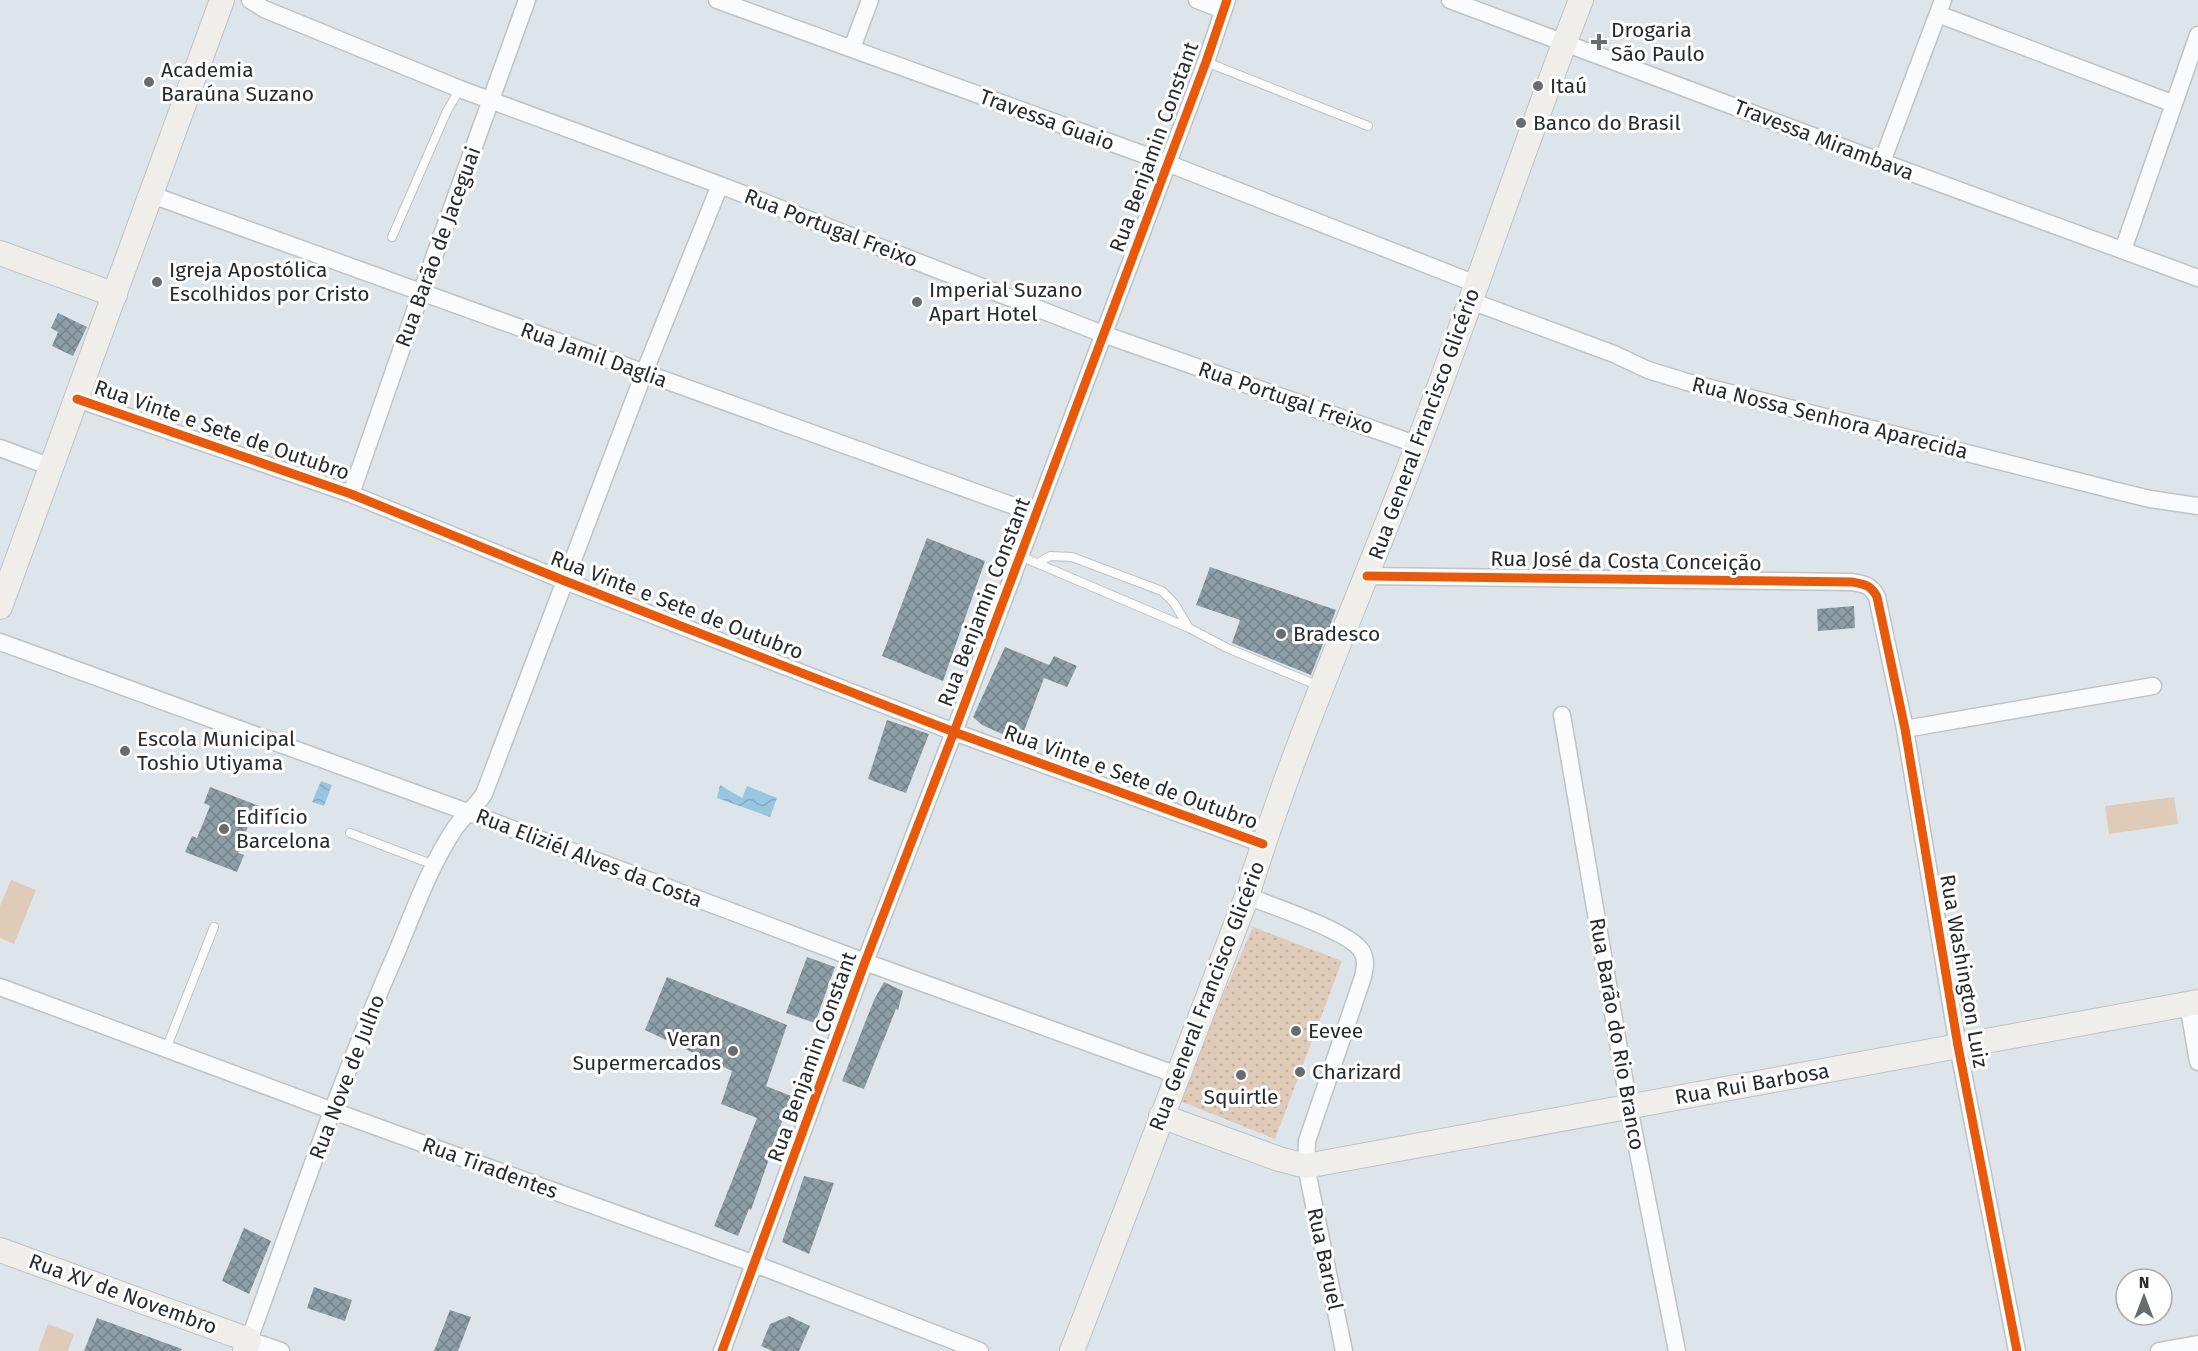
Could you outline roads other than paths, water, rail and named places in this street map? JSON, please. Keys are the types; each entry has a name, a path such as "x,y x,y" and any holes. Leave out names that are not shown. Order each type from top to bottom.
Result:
{"main road":[{"path":"0,607 222,0"},
{"name":"Rua General Francisco Glicério","path":"1072,1351 1247,896 1263,844 1418,445 1581,0"},
{"path":"0,253 115,295"},
{"name":"Rua Rui Barbosa","path":"1306,1166 2193,1003"},
{"path":"1161,1116 1279,1159 1306,1166"},
{"name":"Rua XV de Novembro","path":"0,1250 247,1345"}],"street":[{"name":"Rua Portugal Freixo","path":"250,0 264,9 460,89 720,185 1103,334 1418,445"},
{"name":"Rua Barão de Jaceguai","path":"351,494 527,0"},
{"name":"Travessa Guaio","path":"717,0 1167,163 1473,292"},
{"path":"852,48 870,0"},
{"path":"1197,0 1225,5"},
{"name":"Travessa Mirambava","path":"1450,0 2198,278"},
{"name":"Rua Benjamin Constant","path":"722,1351 865,962 954,732 1206,62 1225,5"},
{"path":"1882,162 1940,7 2174,104"},
{"path":"2123,250 2198,35"},
{"name":"Rua Nove de Julho","path":"247,1345 380,990 434,865 455,827 470,813 484,794 644,373 720,185"},
{"name":"Rua Jamil Daglia","path":"152,195 1036,514"},
{"name":"Rua Nossa Senhora Aparecida","path":"1473,292 1648,370 1687,382 2122,492 2198,506"},
{"name":"Rua Vinte e Sete de Outubro","path":"77,399 351,494 565,581 954,732 1263,844"},
{"path":"0,448 51,467"},
{"name":"Rua José da Costa Conceição","path":"1368,576 1852,582 1873,588 1877,597"},
{"name":"Rua Washington Luiz","path":"1877,597 1905,729 1958,1046 2017,1351"},
{"name":"Rua Eliziél Alves da Costa","path":"0,642 1177,1075"},
{"path":"1905,729 2153,686"},
{"name":"Rua Barão do Rio Branco","path":"1562,716 1629,1107 1677,1351"},
{"name":"Rua Baruel","path":"1247,896 1345,937 1360,949 1365,958 1363,977 1311,1124 1307,1142 1306,1166 1344,1351"},
{"name":"Rua Tiradentes","path":"0,987 755,1264 980,1351"},
{"path":"2193,1003 2198,1062"},
{"path":"2159,1351 2198,1344"},
{"name":"Rua XV de Novembro","path":"247,1345 281,1351"}],"lane":[{"path":"1206,62 1368,126"},
{"path":"392,237 447,111 460,89"},
{"path":"1019,556 1189,628 1227,648 1323,687"},
{"path":"1038,563 1050,556 1072,557 1162,591 1174,603 1189,628"},
{"path":"350,833 434,865"},
{"path":"166,1049 214,927"}],"water":[{"path":"321,781 332,785 324,806 312,802"},
{"path":"720,785 742,798 747,786 777,798 770,817 717,798"}],"place":[{"name":"Drogaria São Paulo","path":"1599,42"},
{"name":"Academia Baraúna Suzano","path":"149,82"},
{"name":"Itaú","path":"1538,86"},
{"name":"Banco do Brasil","path":"1521,123"},
{"name":"Igreja Apostólica Escolhidos por Cristo","path":"157,282"},
{"name":"Imperial Suzano Apart Hotel","path":"917,302"},
{"name":"Bradesco","path":"1281,634"},
{"name":"Escola Municipal Toshio Utiyama","path":"125,751"},
{"name":"Edifício Barcelona","path":"224,829"},
{"name":"Eevee","path":"1296,1031"},
{"name":"Veran Supermercados","path":"733,1051"},
{"name":"Charizard","path":"1300,1072"},
{"name":"Squirtle","path":"1241,1075"}]}
